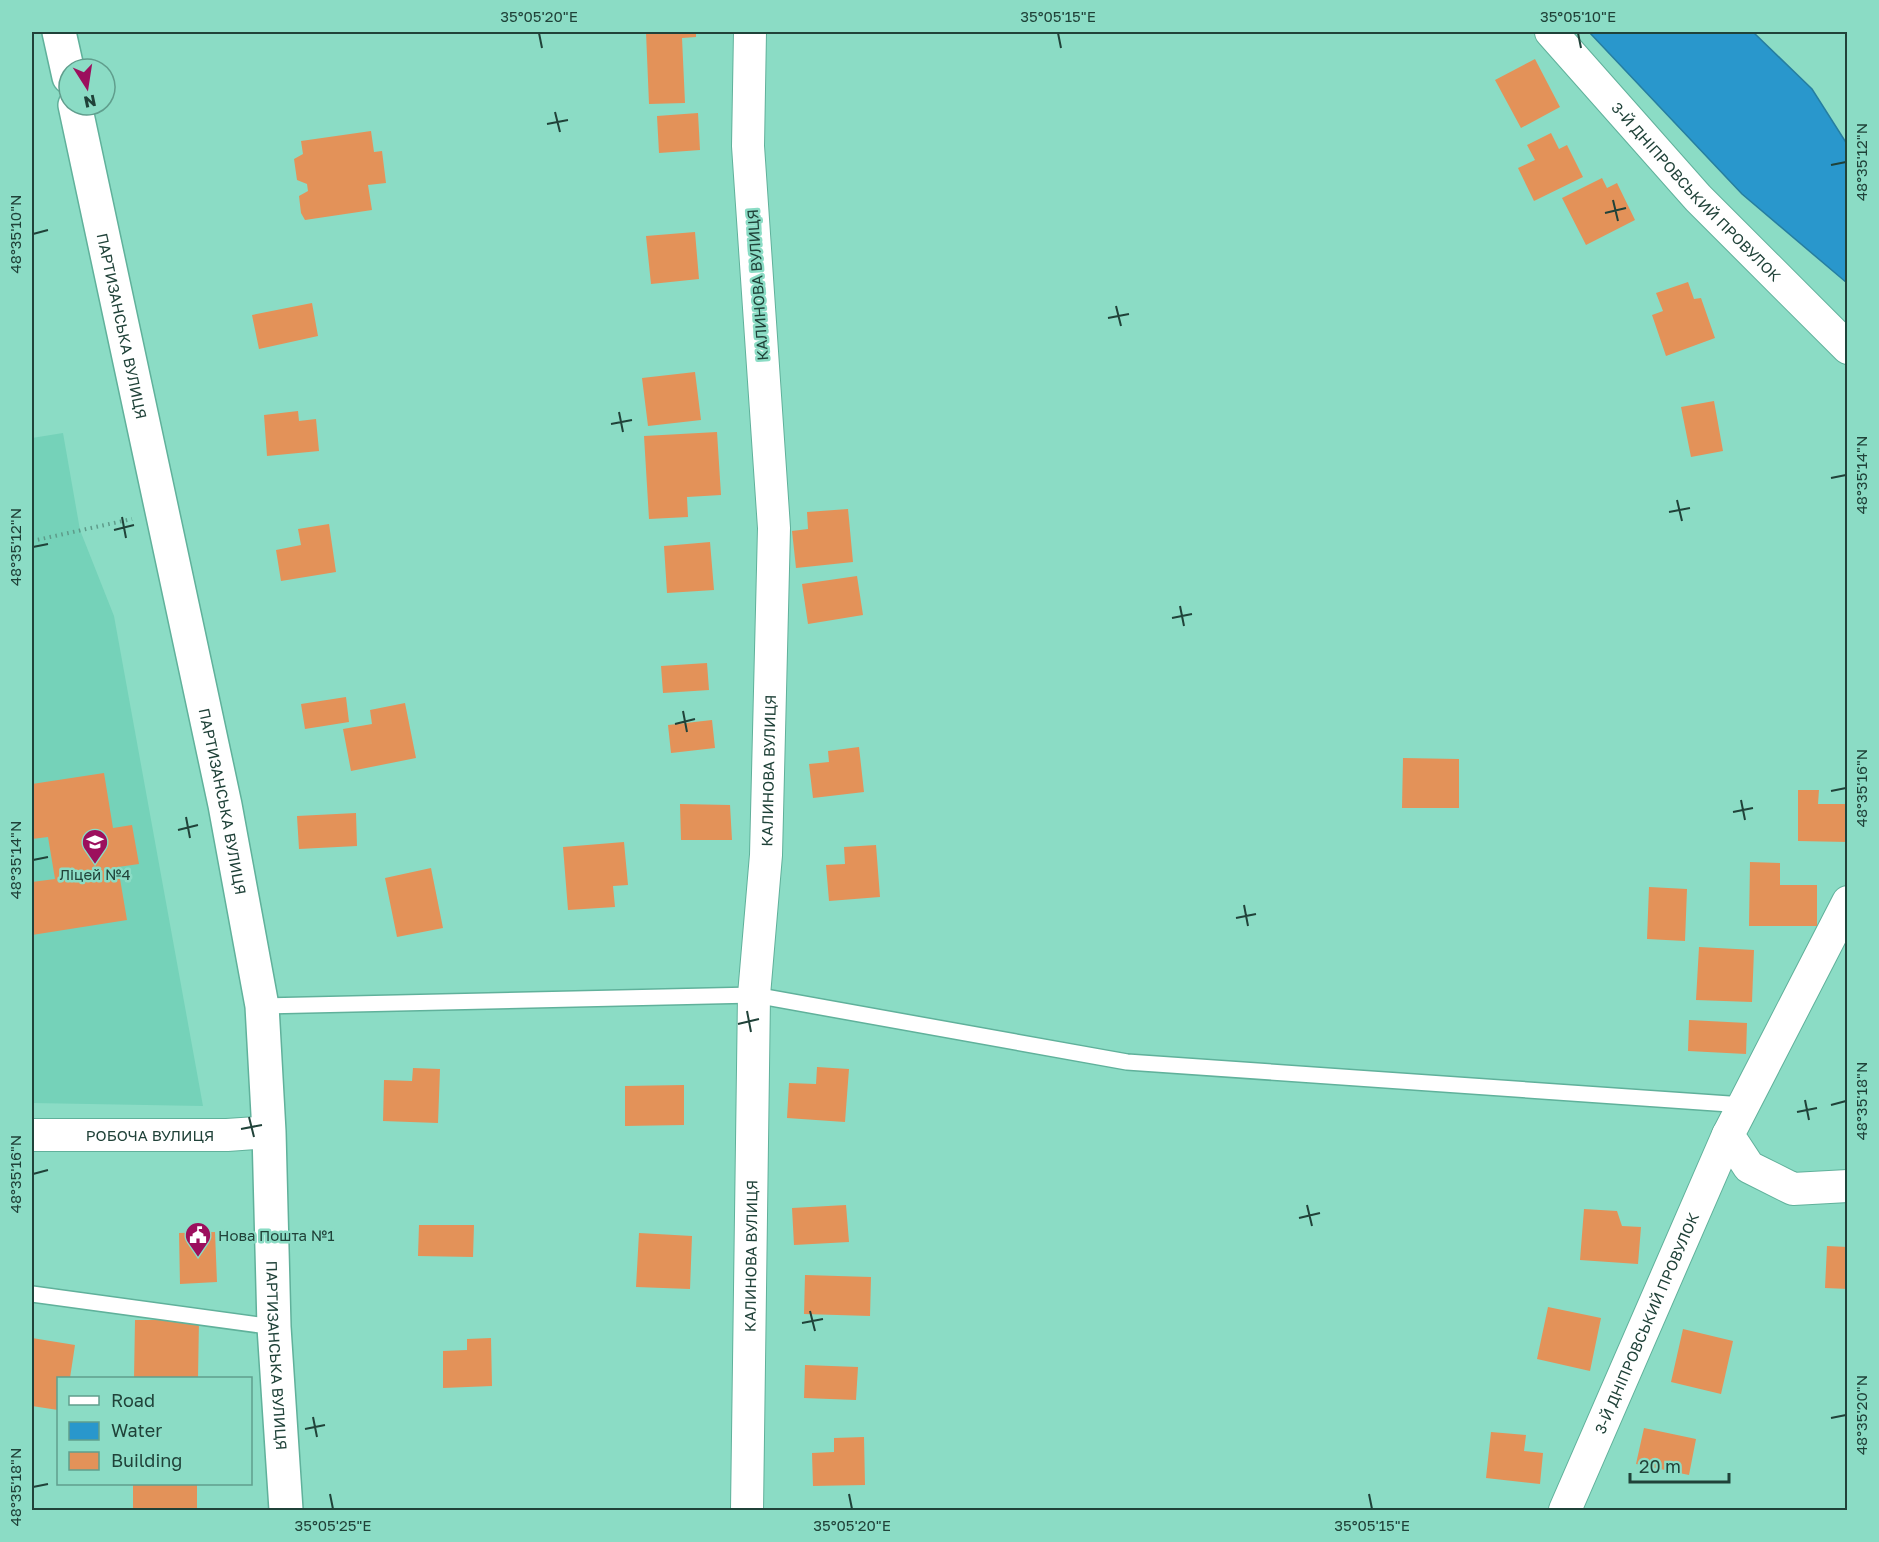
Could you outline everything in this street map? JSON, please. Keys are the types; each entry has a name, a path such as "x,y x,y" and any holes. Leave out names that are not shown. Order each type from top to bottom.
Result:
{"main road":[{"path":"59,32 65,57"},
{"name":"ПАРТИЗАНСЬКА ВУЛИЦЯ","path":"78,117 225,805 262,1006 269,1132 274,1326 286,1510"}],"street":[{"name":"КАЛИНОВА ВУЛИЦЯ","path":"747,1510 754,995 766,855 774,528 748,146 750,32"},
{"name":"3-Й ДНІПРОВСЬКИЙ ПРОВУЛОК","path":"1551,32 1698,198 1848,348"},
{"name":"3-Й ДНІПРОВСЬКИЙ ПРОВУЛОК","path":"1565,1510 1728,1135 1848,902"},
{"name":"РОБОЧА ВУЛИЦЯ","path":"32,1135 227,1135 269,1132"},
{"path":"1728,1135 1749,1167 1793,1189 1848,1185"}],"lane":[{"path":"262,1006 754,995 1127,1062 1744,1105"},
{"path":"32,1294 274,1326"}],"path":[{"path":"32,541 162,512"}],"shaded area":[{"name":"Ліцей №4","path":"63,433 80,530 114,616 203,1106 32,1103 32,438"}],"water":[{"path":"1589,32 1753,32 1812,89 1847,144 1847,283 1742,194"}],"building":[{"path":"646,32 696,32 696,37 682,38 685,103 649,104"},
{"path":"1535,59 1560,107 1521,128 1495,80"},
{"path":"698,113 700,150 659,153 657,116"},
{"path":"371,131 374,152 382,151 386,183 368,185 372,210 305,220 301,213 299,196 308,191 307,184 297,180 294,159 303,154 301,141"},
{"path":"1551,133 1559,149 1567,145 1583,177 1534,201 1518,168 1535,160 1527,145"},
{"path":"1602,178 1607,188 1617,183 1635,220 1586,245 1562,198"},
{"path":"695,232 699,279 651,284 646,236"},
{"path":"1688,282 1694,299 1701,298 1715,338 1666,356 1652,315 1663,311 1656,293"},
{"path":"312,303 318,336 259,349 252,315"},
{"path":"695,372 701,420 648,426 642,378"},
{"path":"1714,401 1723,451 1691,457 1681,407"},
{"path":"298,411 299,421 316,419 319,451 267,456 264,415"},
{"path":"717,432 721,495 687,497 688,517 649,519 644,436"},
{"path":"848,509 853,562 796,568 792,531 808,529 807,512"},
{"path":"329,524 336,572 281,581 276,550 301,545 298,529"},
{"path":"710,542 714,590 667,593 664,546"},
{"path":"857,576 863,615 808,624 802,584"},
{"path":"707,663 709,690 663,693 661,666"},
{"path":"346,697 349,722 305,729 301,704"},
{"path":"405,703 416,758 351,771 343,729 372,724 370,710"},
{"path":"712,720 715,748 671,753 668,725"},
{"path":"859,747 864,792 813,798 809,764 829,762 828,751"},
{"path":"1403,758 1459,759 1459,808 1402,808"},
{"path":"104,773 113,828 132,825 139,864 118,867 127,920 32,935 32,882 55,879 48,837 32,839 32,784"},
{"path":"1798,790 1819,790 1818,804 1848,804 1848,842 1798,841"},
{"path":"680,804 730,805 732,840 681,840"},
{"path":"356,813 357,846 299,849 297,816"},
{"path":"624,842 628,885 613,886 615,907 568,910 563,847"},
{"path":"876,845 880,897 829,901 826,865 845,864 844,847"},
{"path":"1750,862 1780,863 1780,885 1817,885 1817,926 1749,926"},
{"path":"431,868 443,928 397,937 385,878"},
{"path":"1649,887 1687,889 1685,941 1647,939"},
{"path":"1699,947 1754,950 1752,1002 1696,1000"},
{"path":"1689,1020 1747,1023 1746,1054 1688,1051"},
{"path":"817,1067 849,1069 845,1122 787,1118 789,1083 816,1084"},
{"path":"413,1068 440,1069 438,1123 383,1121 384,1080 412,1081"},
{"path":"684,1085 684,1125 625,1126 625,1086"},
{"path":"846,1205 849,1242 794,1245 792,1208"},
{"path":"1584,1209 1617,1211 1622,1226 1641,1227 1638,1264 1580,1260"},
{"path":"419,1225 474,1225 473,1257 418,1256"},
{"name":"Нова Пошта №1","path":"215,1232 217,1282 180,1284 179,1233"},
{"path":"639,1233 692,1236 690,1289 636,1287"},
{"path":"1827,1246 1848,1247 1848,1289 1825,1288"},
{"path":"805,1275 871,1277 870,1316 804,1314"},
{"path":"1548,1307 1601,1318 1590,1371 1537,1359"},
{"path":"135,1320 199,1320 198,1377 134,1377"},
{"path":"1683,1329 1733,1341 1721,1394 1671,1382"},
{"path":"32,1338 75,1345 70,1377 57,1377 57,1410 32,1406"},
{"path":"491,1338 492,1386 443,1388 443,1351 467,1350 467,1339"},
{"path":"805,1365 858,1367 856,1400 804,1398"},
{"path":"1644,1428 1696,1439 1689,1475 1636,1464"},
{"path":"1491,1432 1526,1435 1524,1451 1543,1453 1540,1484 1486,1478"},
{"path":"864,1437 865,1485 813,1486 812,1453 834,1452 834,1438"},
{"path":"133,1485 197,1485 197,1510 133,1510"}],"place":[{"name":"Ліцей №4","path":"95,865"},
{"name":"Нова Пошта №1","path":"198,1258"}]}
